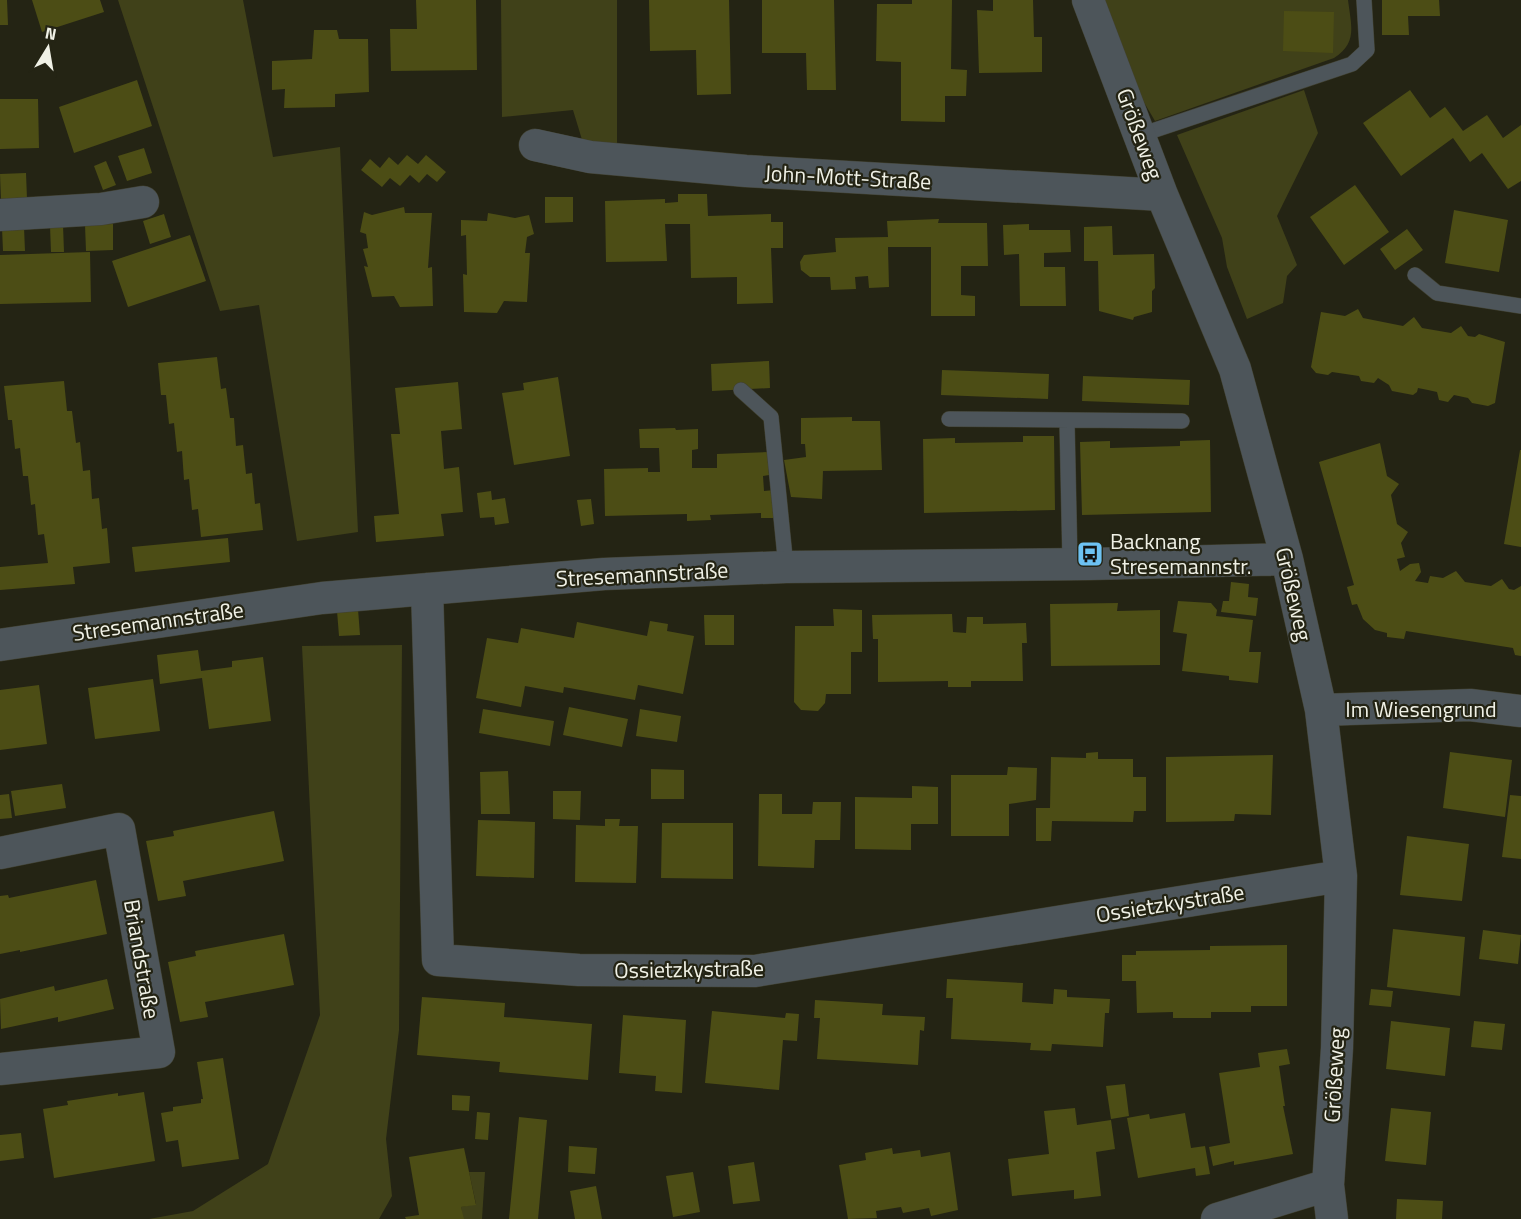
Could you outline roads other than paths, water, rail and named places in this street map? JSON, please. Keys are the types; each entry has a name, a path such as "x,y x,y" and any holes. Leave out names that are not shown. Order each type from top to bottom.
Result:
{"street":[{"name":"Größeweg","path":"1088,0 1162,195 1235,369 1287,559 1321,710 1341,876 1329,1185 1332,1219"},
{"name":"John-Mott-Straße","path":"535,146 590,157 746,171 1162,195"},
{"path":"0,214 101,209 143,202"},
{"name":"Stresemannstraße","path":"0,645 322,598 604,574 786,567 1287,559"},
{"name":"Ossietzkystraße","path":"427,589 438,960 579,970 755,971 1341,876"},
{"name":"Im Wiesengrund","path":"1321,710 1470,705 1521,711"},
{"name":"Briandstraße","path":"0,853 119,829 159,1052 0,1069"},
{"path":"1217,1219 1329,1185"}],"lane":[{"path":"1140,135 1352,64 1367,50 1364,0"},
{"path":"1415,275 1437,293 1521,306"},
{"path":"741,390 771,417 786,567"},
{"path":"949,419 1182,421"},
{"path":"1067,421 1070,563"}],"place":[{"name":"Backnang Stresemannstr.","path":"1090,554"}]}
